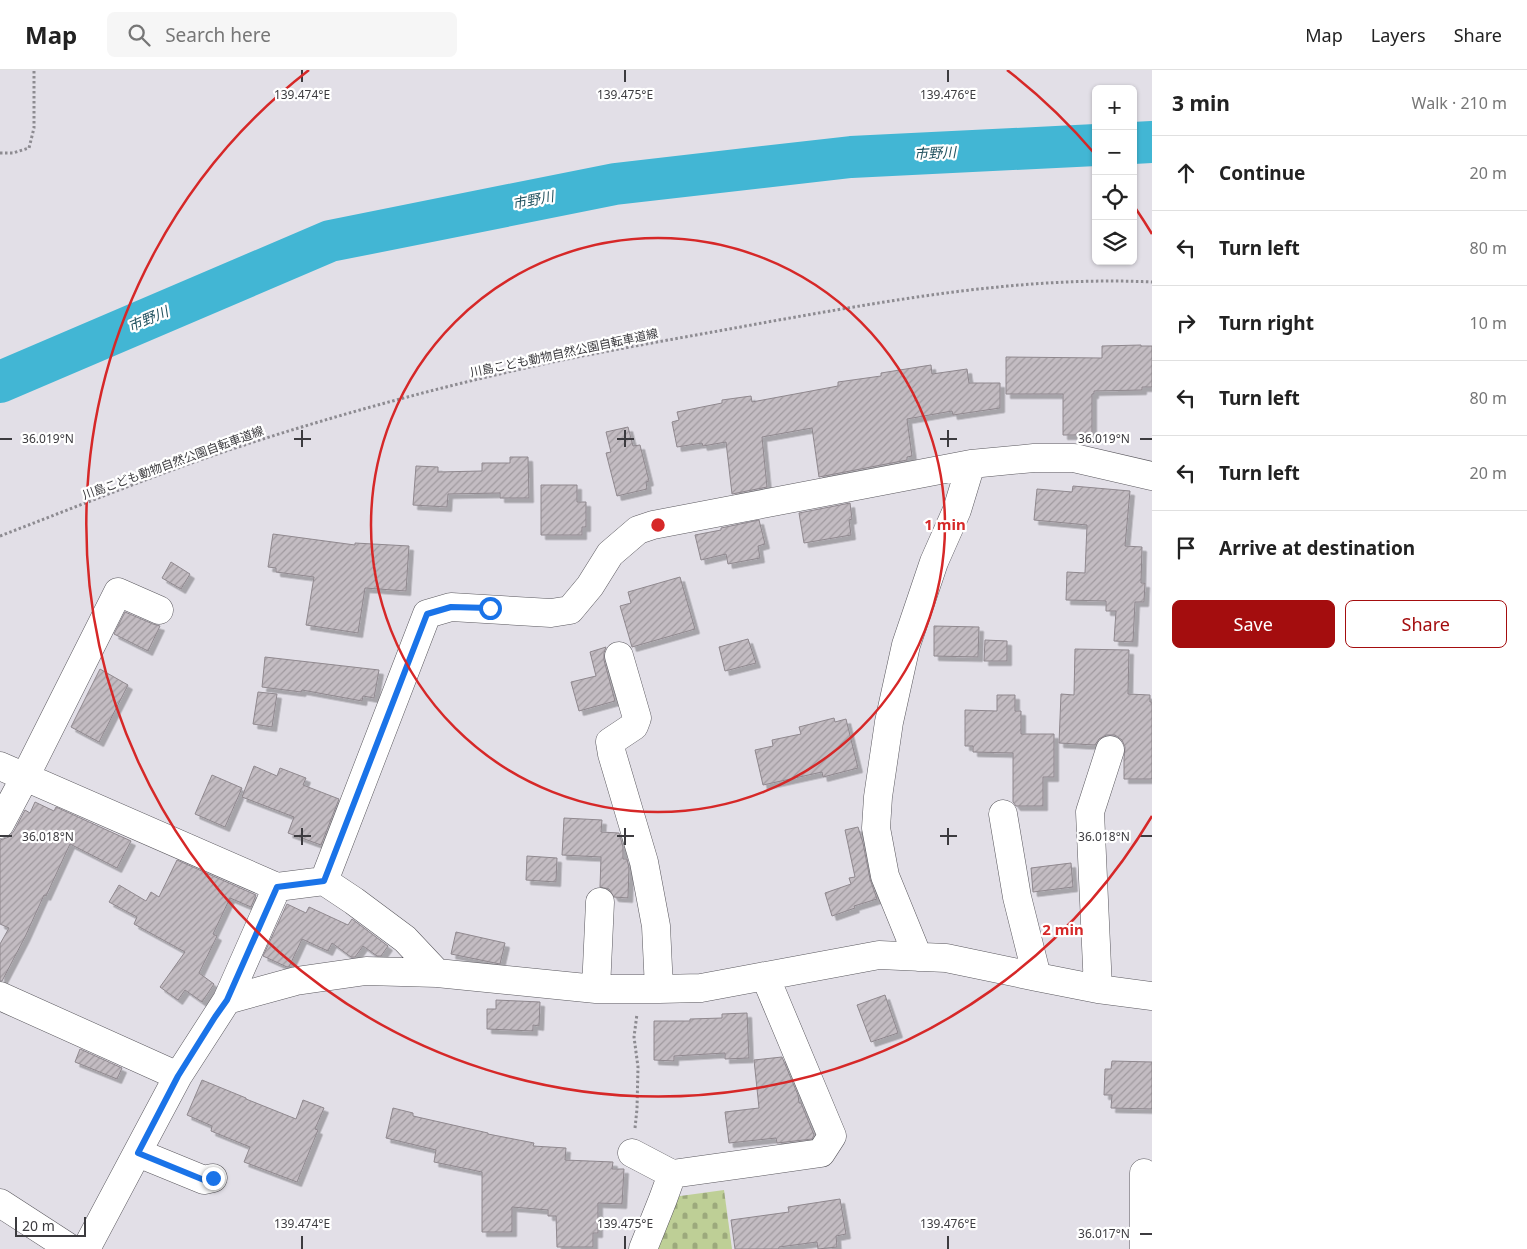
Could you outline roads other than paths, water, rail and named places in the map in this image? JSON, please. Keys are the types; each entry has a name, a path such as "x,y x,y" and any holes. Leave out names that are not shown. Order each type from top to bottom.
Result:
{"street":[{"path":"324,881 427,614 451,607 551,613 570,610 590,586 610,554 638,530 653,525 971,464 1034,458 1074,458 1152,476"},
{"path":"918,957 885,876 876,828 878,797 889,722 906,645 934,562 957,510 971,464"},
{"path":"0,824 118,592 158,610"},
{"path":"619,656 637,718 634,726 610,742 644,862 656,926 649,989"},
{"path":"1098,989 1090,812 1110,750"},
{"path":"0,766 277,887 324,881 405,939 437,974"},
{"path":"1003,814 1017,897 1037,977"},
{"path":"86,1249 178,1076 227,1000 277,887"},
{"path":"596,989 600,902"},
{"path":"227,1000 296,981 366,972 437,974 596,989 701,988 879,955 946,958 1098,989 1152,996"},
{"path":"632,1153 672,1174 821,1153 832,1136 765,976"},
{"path":"0,996 178,1076"},
{"path":"138,1153 204,1180 213,1178"},
{"path":"1144,1173 1144,1249"},
{"path":"643,1249 664,1199 672,1174"},
{"path":"0,1203 71,1249"}],"waterway":[{"name":"市野川","path":"1137,143 1152,142"},
{"name":"市野川","path":"0,382 330,241 615,184 851,157 1092,145"}]}
